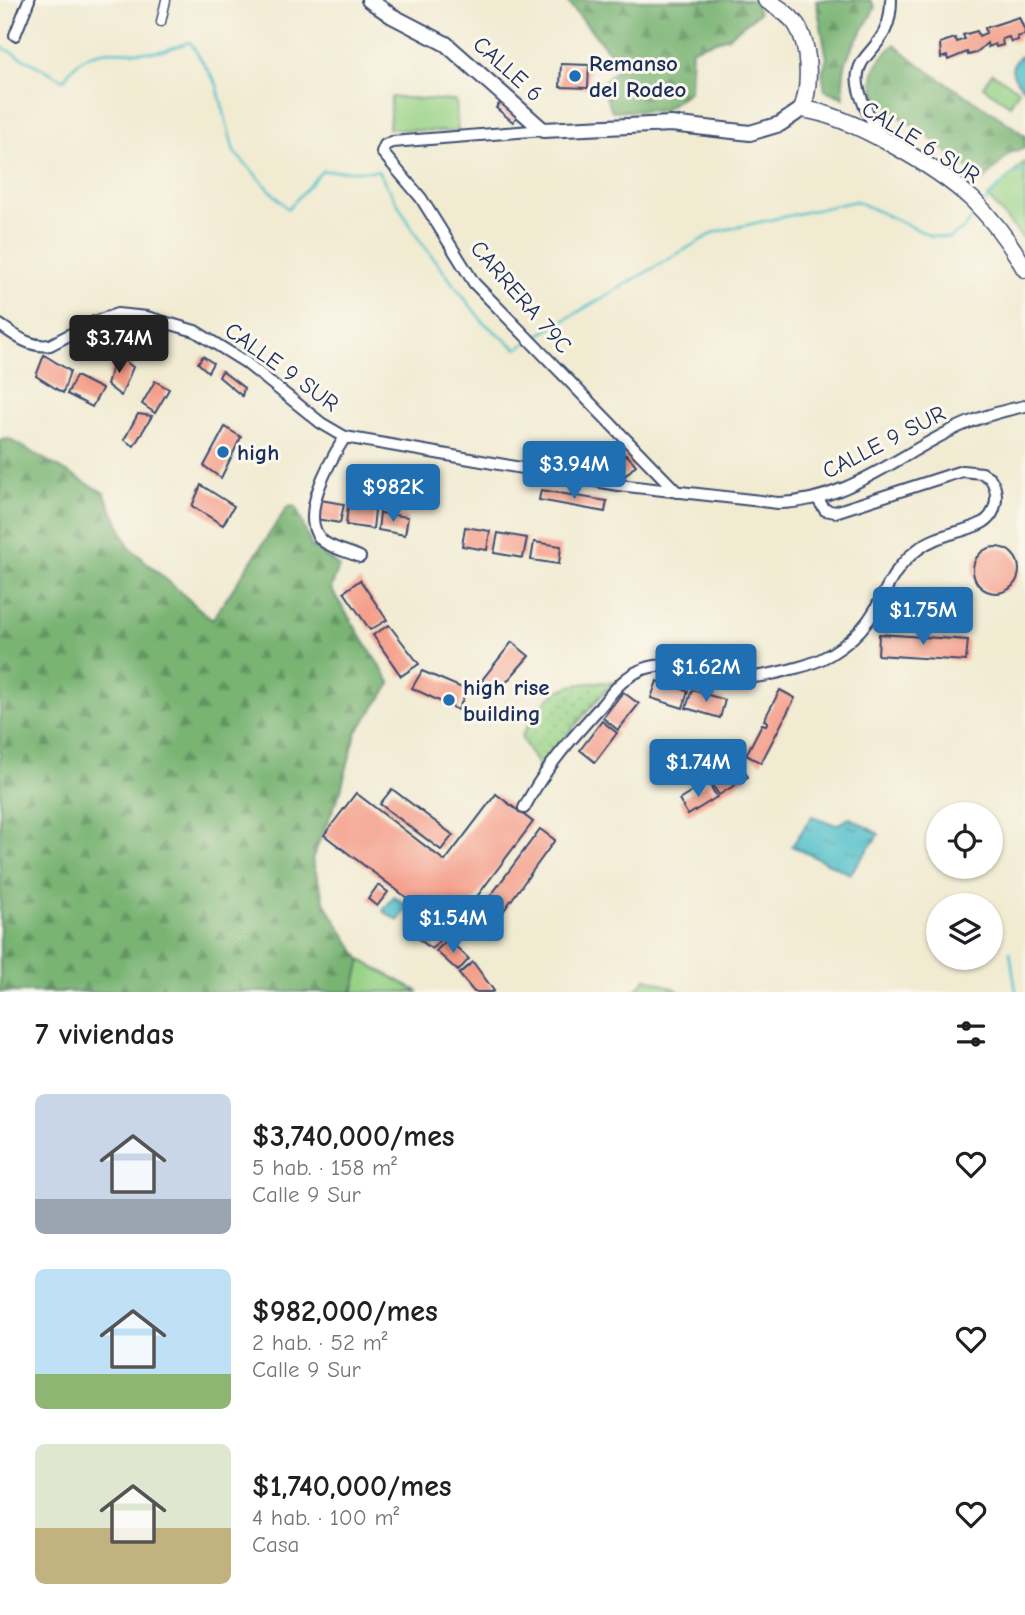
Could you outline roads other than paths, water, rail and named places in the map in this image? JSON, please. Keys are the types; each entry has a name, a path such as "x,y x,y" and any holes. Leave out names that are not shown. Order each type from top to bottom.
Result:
{"main road":[{"path":"766,0 788,15 800,31 807,81 802,109"},
{"name":"CALLE 6 SUR","path":"802,109 825,113 884,141 960,190 981,208 1025,269"}],"street":[{"path":"15,35 29,0"},
{"path":"161,22 166,0"},
{"name":"CALLE 6","path":"369,0 446,44 544,130"},
{"path":"884,141 863,107 856,80 862,59 887,27 891,0"},
{"name":"CALLE 6","path":"385,145 544,130 671,124 740,134 780,124 802,109"},
{"name":"CARRERA 79C","path":"385,145 382,156 421,198 474,283 677,492"},
{"name":"CALLE 9 SUR","path":"0,325 27,343 40,346 50,345 94,322 117,314 147,317 195,331 245,362 321,423 345,437 640,488 778,503 817,498 893,463 953,429 1025,406"},
{"name":"CALLE 9 SUR","path":"345,437 319,485 314,523 324,542 360,557"},
{"path":"640,488 647,481 649,465"},
{"path":"524,808 559,752 625,679 648,667 680,665 741,677 762,676 801,667 831,653 856,636 875,611 891,576 911,554 937,537 982,523 992,512 996,494 994,484 987,476 968,470 835,512 825,510 817,498"}],"water":[{"path":"1025,54 1025,89 1012,70 1015,62"},
{"path":"812,816 836,825 850,818 879,834 850,874 792,846"},
{"path":"394,896 408,907 398,921 383,911"}],"waterway":[{"path":"0,46 64,80 72,68 92,55 115,51 158,52 190,42 217,85 234,152 288,209 322,171 378,171 420,241 483,322 517,349 526,343"},
{"path":"985,203 1009,176 1025,170"},
{"path":"532,339 715,232 856,201 931,236 949,238 962,230 976,214"},
{"path":"1010,952 1016,992"}],"place":[{"name":"Remanso del Rodeo","path":"575,76"},
{"name":"high","path":"223,452"},
{"name":"high rise building","path":"449,700"}]}
